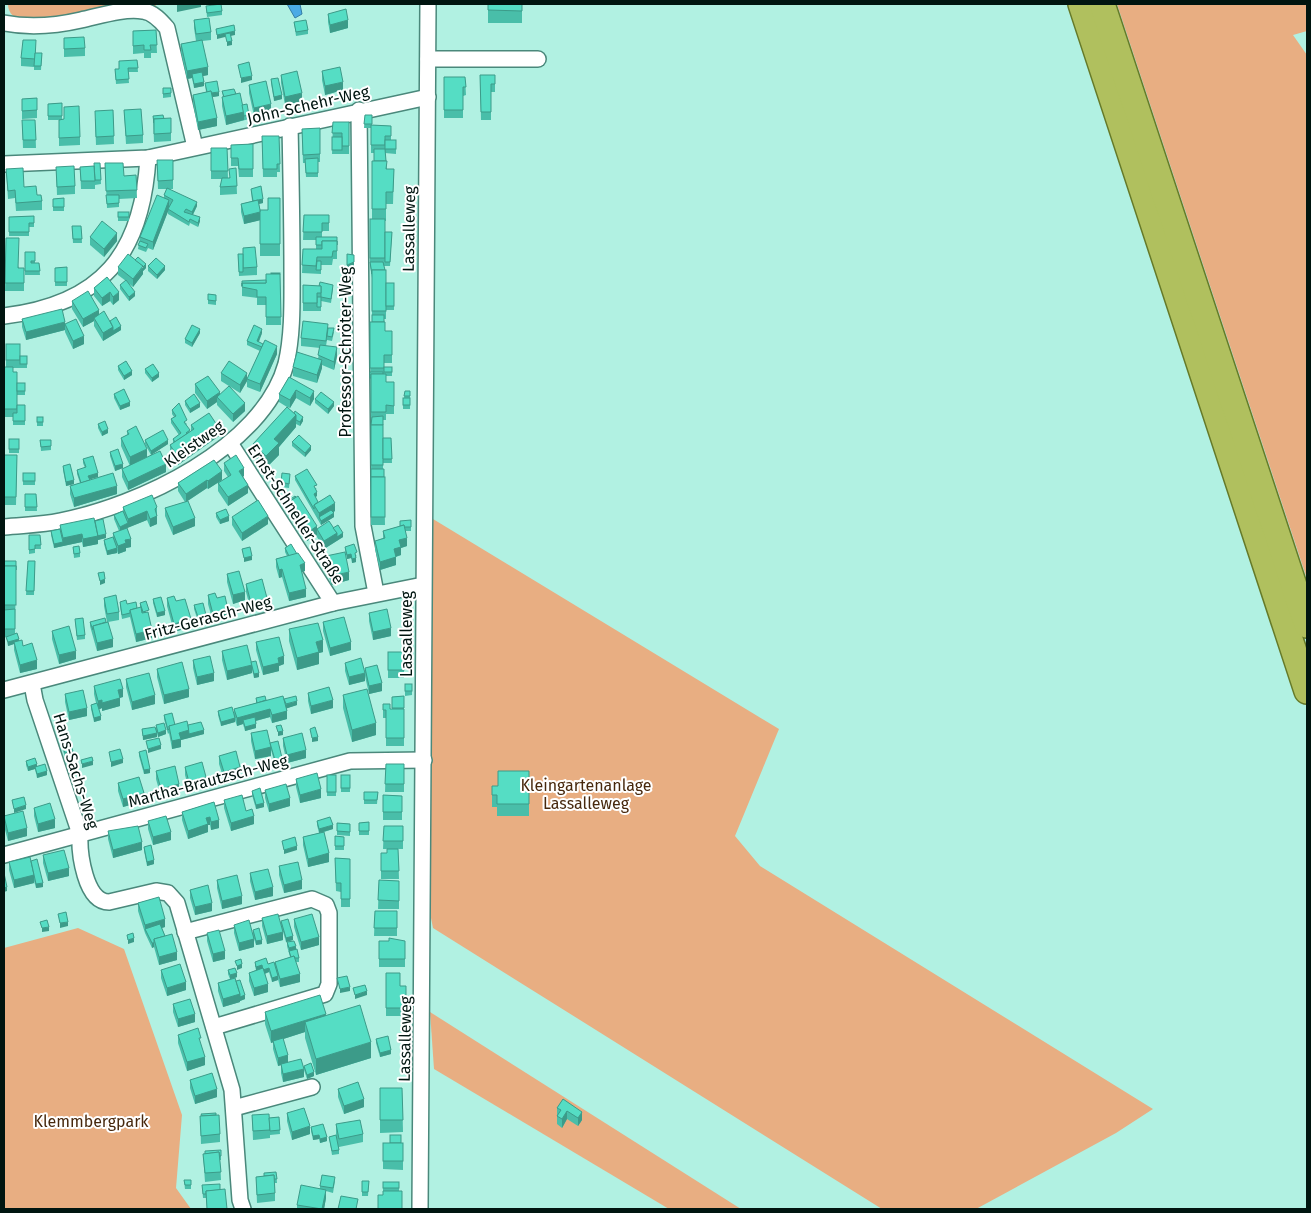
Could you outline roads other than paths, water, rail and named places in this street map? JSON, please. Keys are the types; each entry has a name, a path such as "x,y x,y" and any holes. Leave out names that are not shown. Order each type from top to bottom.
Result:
{"highway":[{"path":"1081,4 1307,691"},
{"path":"1102,4 1307,625"}],"street":[{"name":"Lassalleweg","path":"420,1209 428,4"},
{"path":"4,23 23,27 42,26 109,13 143,10 158,18 167,28 195,147"},
{"path":"428,59 538,59"},
{"name":"John-Schehr-Weg","path":"4,164 148,158 359,110 428,97"},
{"name":"Professor-Schröter-Weg","path":"359,110 363,526 376,593"},
{"name":"Kleistweg","path":"4,527 59,522 134,500 180,477 230,443 256,418 276,388 286,364 292,298 290,126"},
{"path":"4,316 42,310 67,300 89,288 116,262 135,232 140,217 146,184 148,158"},
{"name":"Ernst-Schneller-Straße","path":"230,443 333,603"},
{"name":"Fritz-Gerasch-Weg","path":"4,690 333,603 423,585"},
{"name":"Hans-Sachs-Weg","path":"32,684 35,700 80,834 79,849 93,895 104,902 110,902 156,890 168,893 177,903 232,1090 240,1200 243,1209"},
{"name":"Martha-Brautzsch-Weg","path":"4,855 350,761 424,760"},
{"path":"185,932 312,899 326,905 329,913 329,984 325,994 214,1027"},
{"path":"234,1108 312,1088"}],"water":[{"path":"287,4 300,4 302,14 295,18"}],"park label":[{"name":"Kleingartenanlage Lassalleweg","path":"586,794"},
{"name":"Klemmbergpark","path":"91,1121"}]}
